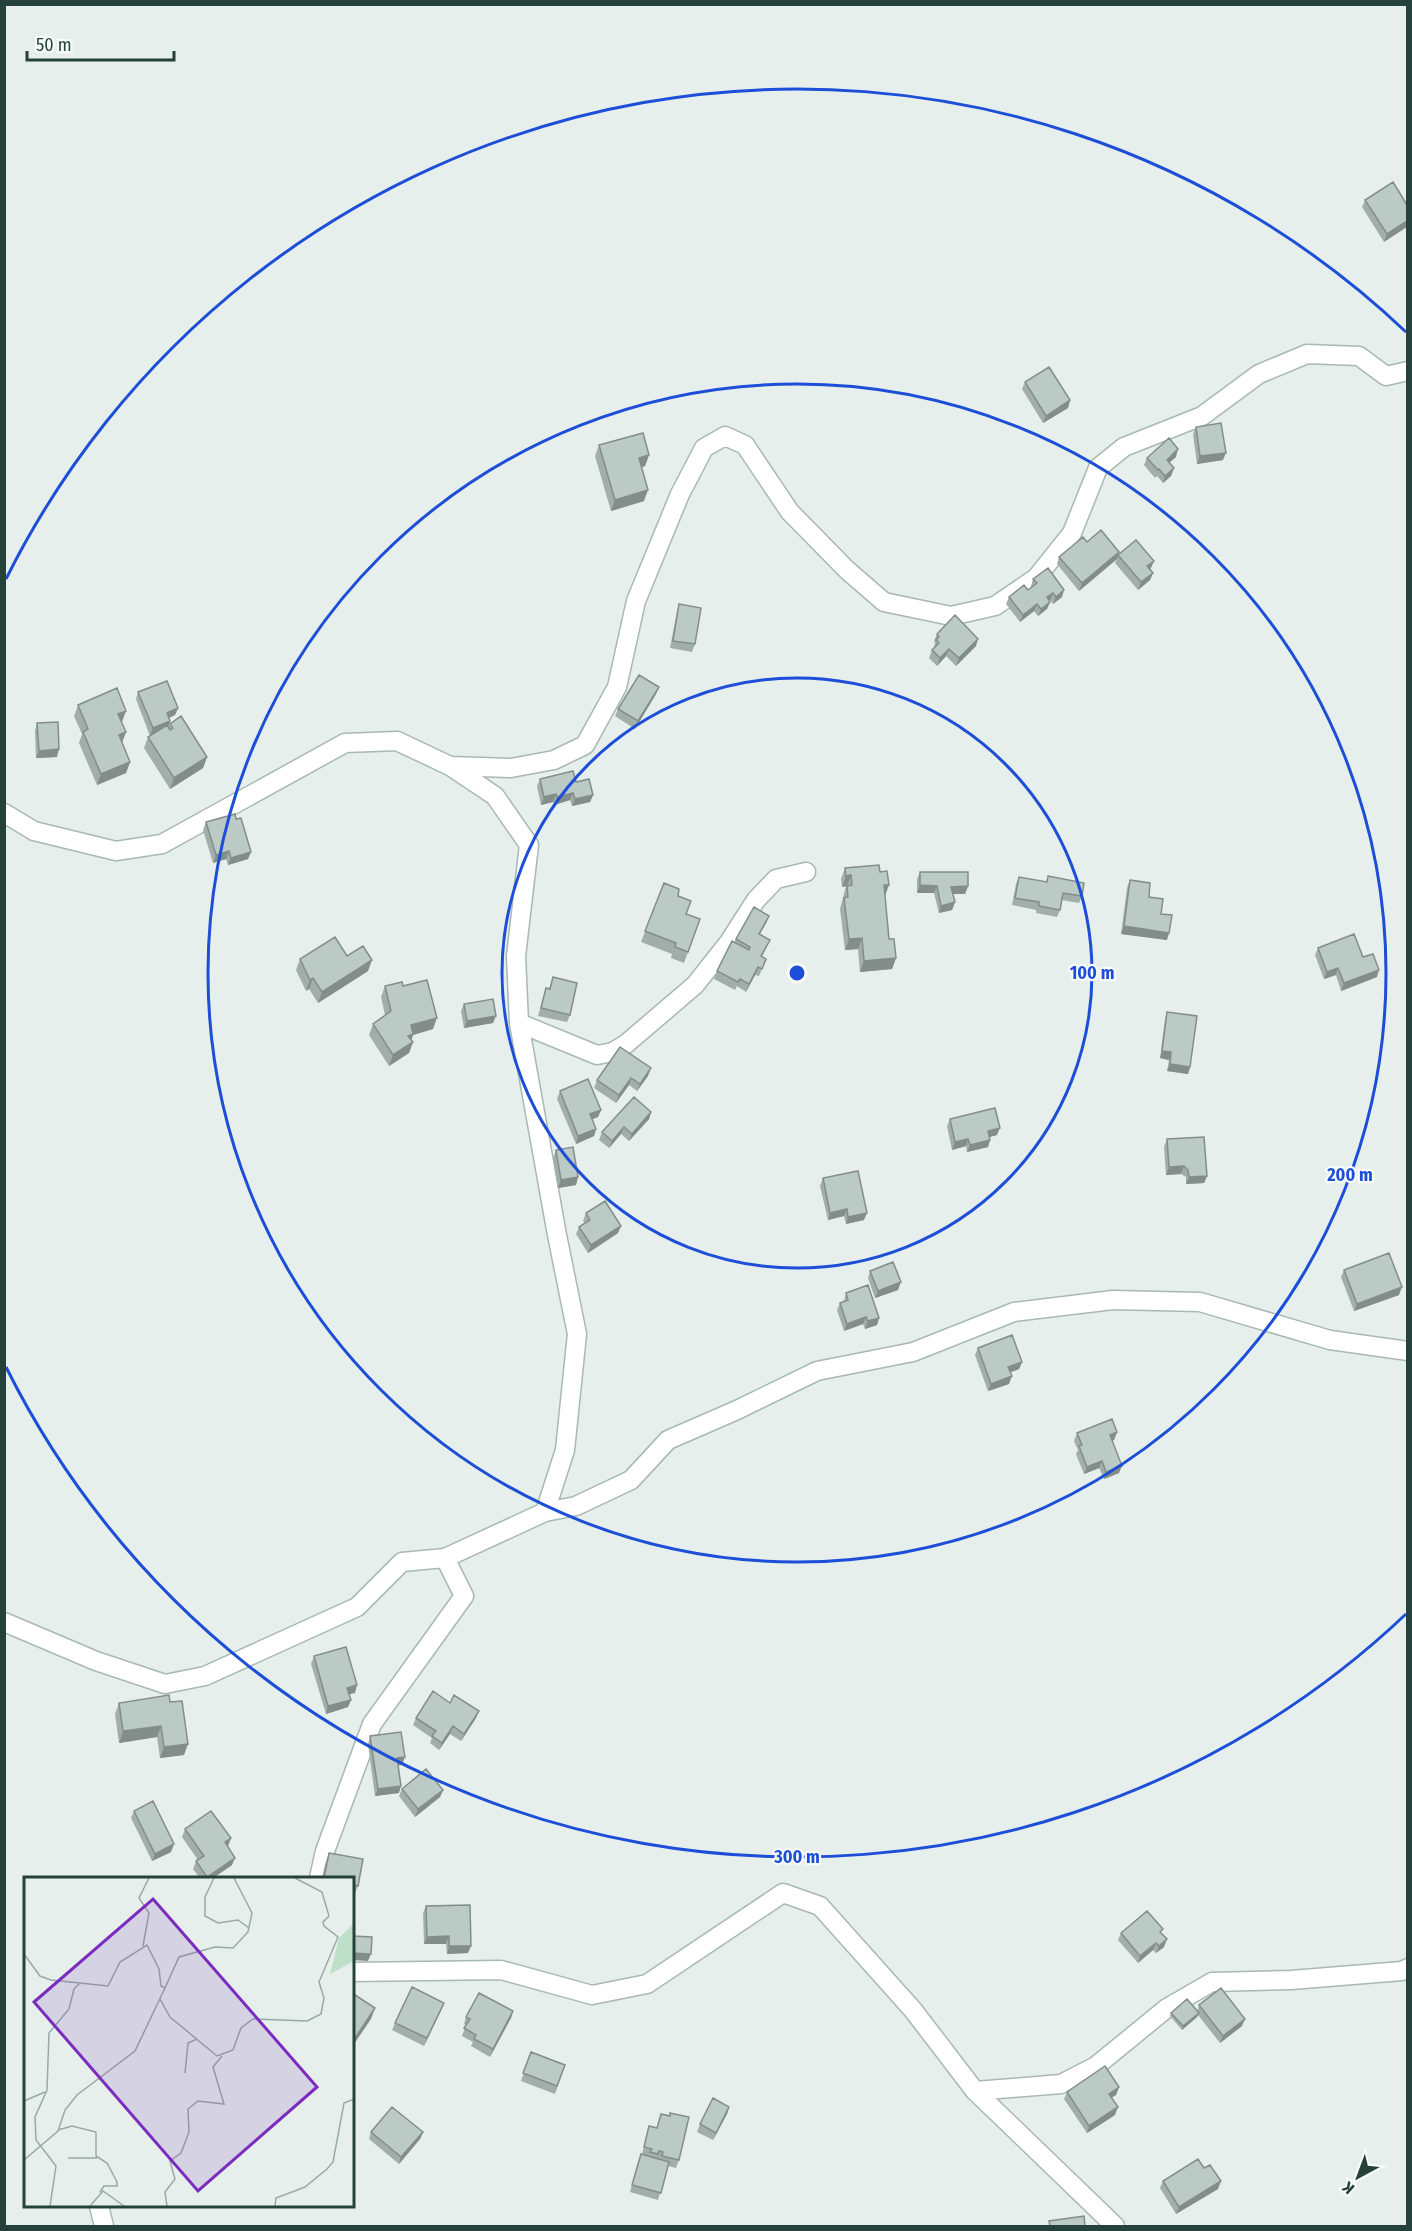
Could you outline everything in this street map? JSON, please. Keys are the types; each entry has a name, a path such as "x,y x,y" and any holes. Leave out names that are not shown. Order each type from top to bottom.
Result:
{"street":[{"path":"450,766 511,768 554,760 585,745 617,687 636,601 680,494 704,448 725,436 745,446 790,512 884,602 951,616 995,606 1036,578 1072,533 1098,468 1124,447 1202,416 1259,374 1307,354 1359,356 1386,376 1407,371"},
{"path":"4,813 34,831 116,850 162,844 345,743 397,741 450,766 495,796 529,845 516,956 519,1023 577,1334 565,1450 545,1512"},
{"path":"519,1023 597,1055 612,1052 626,1044 695,985 729,942 756,900 776,879 806,872"},
{"path":"4,1622 96,1661 165,1684 205,1676 357,1606 402,1562 446,1558 545,1512 576,1506 631,1479 668,1440 817,1371 913,1352 1014,1312 1113,1300 1200,1302 1330,1340 1407,1351"},
{"path":"319,1877 325,1851 372,1724 464,1596 446,1558"},
{"path":"354,1972 501,1970 591,1995 647,1984 783,1893 820,1906 913,2010 975,2091 1115,2226"},
{"path":"975,2091 1061,2084 1096,2066 1167,2008 1212,1982 1291,1980 1402,1971 1407,1968"},
{"path":"99,2207 104,2226"}],"building":[{"path":"1393,182 1407,205 1407,221 1387,234 1365,200"},
{"path":"1049,367 1070,400 1046,416 1025,382"},
{"path":"1221,423 1226,453 1200,456 1196,427"},
{"path":"643,433 649,455 639,458 648,490 615,500 599,445"},
{"path":"1169,438 1178,449 1167,460 1174,468 1165,476 1147,458"},
{"path":"1101,530 1119,552 1082,583 1059,557 1083,537 1087,542"},
{"path":"1136,540 1154,561 1147,566 1153,573 1141,582 1118,555"},
{"path":"1048,568 1064,590 1056,597 1053,593 1047,597 1050,602 1041,609 1037,604 1023,615 1009,597 1024,585 1028,590 1037,583 1033,579"},
{"path":"679,604 701,608 695,644 673,641"},
{"path":"955,615 978,639 959,658 949,649 940,658 932,650 939,643 936,640 939,637 937,634"},
{"path":"639,675 659,687 638,721 618,709"},
{"path":"167,681 178,708 167,713 170,721 153,728 138,692"},
{"path":"117,688 126,711 118,714 126,732 119,735 130,762 101,774 83,732 88,729 78,705"},
{"path":"181,716 207,757 174,778 148,737 167,725 170,730 173,728 170,724"},
{"path":"58,722 59,749 39,751 37,723"},
{"path":"573,771 576,782 589,779 593,795 575,799 573,793 544,797 540,779"},
{"path":"235,814 236,819 241,818 251,852 231,858 229,851 216,855 206,822"},
{"path":"879,865 880,872 887,871 889,885 884,885 889,939 894,939 896,958 864,961 862,938 849,939 844,898 848,897 847,886 852,885 851,875 846,876 845,868"},
{"path":"920,872 968,872 968,886 951,887 955,902 941,906 937,886 920,885"},
{"path":"1048,876 1084,883 1082,896 1063,893 1060,910 1039,906 1039,902 1015,898 1019,877 1047,882"},
{"path":"1130,880 1150,883 1149,897 1163,899 1161,914 1172,915 1169,933 1124,926"},
{"path":"664,883 679,889 678,896 691,901 686,914 700,919 688,952 675,947 676,943 645,931"},
{"path":"754,907 769,916 759,934 770,940 761,956 766,959 762,969 758,967 749,984 740,979 738,982 717,971 732,941 749,950 750,947 736,939"},
{"path":"1354,934 1363,957 1373,954 1379,970 1344,983 1338,968 1327,972 1318,948"},
{"path":"335,937 347,956 363,946 372,960 322,992 313,978 310,980 300,959"},
{"path":"553,977 577,983 570,1015 541,1008 546,988 550,989"},
{"path":"427,980 437,1018 411,1025 413,1034 408,1036 413,1042 393,1055 373,1024 391,1011 385,986 402,982 403,986"},
{"path":"493,999 496,1016 467,1021 464,1004"},
{"path":"1167,1012 1197,1016 1190,1067 1170,1064 1171,1052 1162,1051"},
{"path":"620,1047 651,1068 640,1084 631,1078 619,1095 597,1080"},
{"path":"588,1079 601,1110 590,1114 596,1129 578,1136 560,1091"},
{"path":"634,1097 651,1112 632,1134 624,1127 612,1141 602,1132"},
{"path":"995,1108 1000,1128 988,1131 990,1140 970,1145 968,1139 955,1142 950,1119"},
{"path":"1204,1137 1207,1176 1189,1177 1188,1170 1184,1166 1169,1167 1167,1139"},
{"path":"573,1147 578,1177 561,1180 556,1150"},
{"path":"858,1171 867,1213 848,1217 847,1209 830,1213 823,1178"},
{"path":"605,1201 621,1226 591,1245 579,1227 590,1220 586,1213"},
{"path":"1389,1253 1402,1287 1357,1304 1344,1270"},
{"path":"893,1262 901,1282 878,1291 870,1271"},
{"path":"868,1285 879,1318 868,1321 866,1317 847,1324 840,1303 848,1300 846,1293"},
{"path":"1012,1335 1022,1362 1008,1367 1012,1376 991,1384 978,1348"},
{"path":"1112,1419 1117,1432 1110,1435 1122,1466 1106,1472 1102,1461 1087,1467 1077,1433"},
{"path":"346,1647 357,1685 347,1688 351,1700 328,1706 314,1656"},
{"path":"433,1691 450,1703 454,1695 479,1711 464,1734 453,1726 442,1743 432,1736 436,1731 416,1718"},
{"path":"169,1695 170,1702 182,1701 188,1744 164,1747 161,1726 123,1731 119,1703"},
{"path":"401,1732 405,1757 397,1758 401,1786 378,1789 370,1736"},
{"path":"426,1769 443,1790 418,1809 402,1789"},
{"path":"153,1801 174,1844 155,1854 134,1811"},
{"path":"211,1811 231,1838 225,1842 235,1858 207,1877 196,1861 204,1856 185,1829"},
{"path":"329,1853 363,1859 358,1886 354,1885 354,1877 324,1877"},
{"path":"470,1905 471,1946 449,1946 449,1936 427,1937 426,1906"},
{"path":"1147,1911 1163,1929 1160,1932 1167,1939 1159,1946 1156,1943 1140,1956 1121,1933"},
{"path":"354,1936 372,1937 371,1954 354,1953"},
{"path":"412,1987 444,2003 427,2038 395,2023"},
{"path":"1221,1988 1245,2019 1223,2036 1199,2005"},
{"path":"479,1993 513,2011 493,2049 474,2039 476,2035 464,2028 470,2019 466,2017"},
{"path":"354,1994 375,2008 354,2037"},
{"path":"1187,1999 1199,2013 1183,2026 1171,2013"},
{"path":"531,2052 565,2065 557,2086 523,2073"},
{"path":"1105,2066 1119,2087 1109,2094 1118,2107 1089,2126 1067,2092"},
{"path":"713,2098 729,2107 716,2133 700,2124"},
{"path":"392,2107 423,2132 401,2157 371,2132"},
{"path":"670,2113 689,2117 679,2160 662,2156 663,2152 659,2151 658,2154 650,2152 652,2149 644,2147 649,2126 657,2128 661,2114 670,2116"},
{"path":"641,2154 669,2162 661,2193 632,2185"},
{"path":"1198,2159 1204,2168 1210,2165 1221,2181 1179,2207 1163,2181"},
{"path":"1084,2216 1085,2226 1050,2226 1049,2221"}]}
